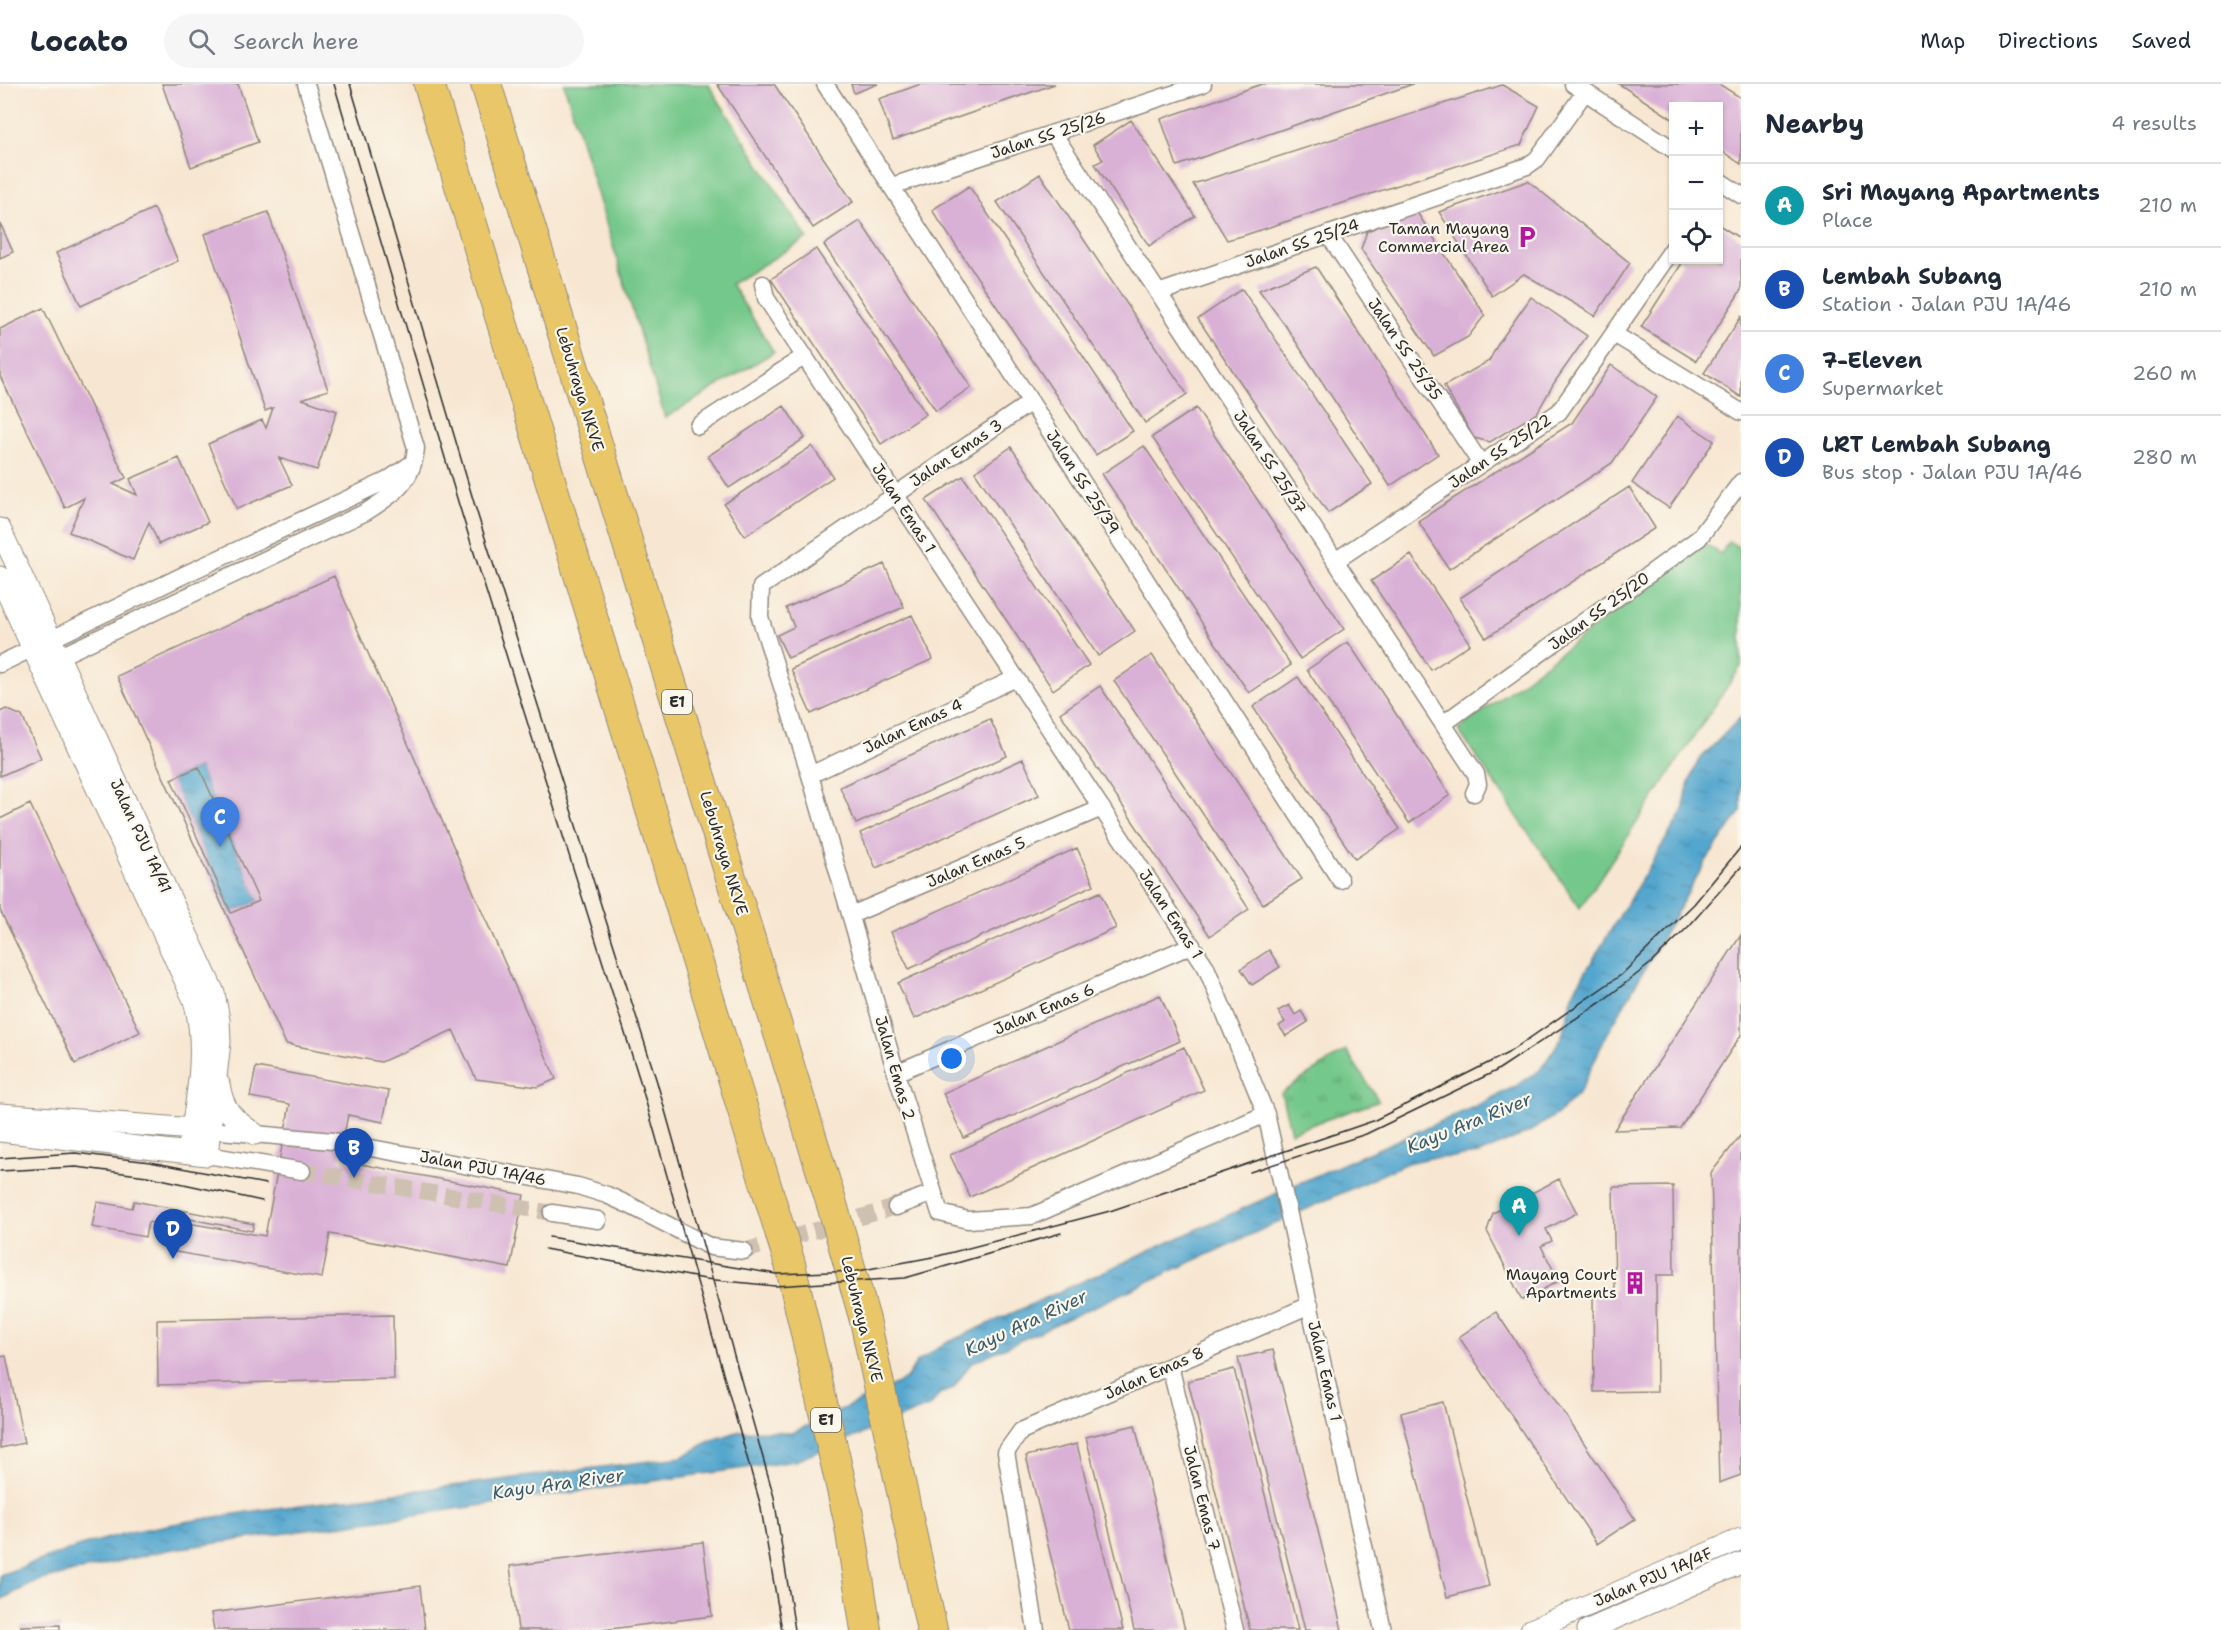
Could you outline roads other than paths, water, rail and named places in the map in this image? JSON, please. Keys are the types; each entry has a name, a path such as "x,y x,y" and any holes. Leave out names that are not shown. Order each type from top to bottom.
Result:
{"highway":[{"name":"E1","path":"429,84 787,1252 849,1520 866,1630"},
{"name":"Lebuhraya NKVE","path":"486,84 833,1208 864,1320 932,1630"}],"street":[{"path":"0,664 45,652 386,481 414,462 416,447 306,84"},
{"name":"Jalan SS 25/39","path":"825,84 1340,880"},
{"name":"Jalan SS 25/26","path":"892,186 1203,84"},
{"path":"1579,88 1669,147"},
{"name":"Jalan SS 25/24","path":"1158,293 1527,166 1537,159 1579,88"},
{"name":"Jalan SS 25/37","path":"1053,133 1476,774 1478,784 1474,793"},
{"path":"1723,184 1741,195"},
{"name":"Jalan SS 25/35","path":"1328,234 1481,464"},
{"name":"Jalan SS 25/22","path":"1335,561 1559,411 1669,255"},
{"name":"Jalan Emas 1","path":"763,284 766,298 1206,967 1266,1114 1383,1630"},
{"path":"1614,334 1741,412"},
{"path":"698,426 805,356"},
{"name":"Jalan Emas 3","path":"761,587 1031,402"},
{"name":"Jalan SS 25/20","path":"1443,724 1699,538 1741,482"},
{"name":"Jalan PJU 1A/41","path":"0,529 45,652 195,1000 200,1022 201,1129"},
{"name":"Jalan PJU 1A/41","path":"0,577 45,652 214,993 220,1042 217,1071 201,1129 197,1154"},
{"name":"Jalan Emas 2","path":"761,587 760,617 810,775 896,1073 940,1213 968,1220 1032,1216 1266,1114"},
{"name":"Jalan Emas 4","path":"810,775 1016,678"},
{"name":"Jalan Emas 5","path":"851,915 1102,808"},
{"name":"Jalan Emas 6","path":"896,1073 1192,945"},
{"path":"217,1071 220,1094 225,1108 233,1119 255,1134"},
{"name":"Jalan PJU 1A/46","path":"0,1114 333,1141 578,1186 607,1195 631,1206 711,1247 744,1251"},
{"path":"0,1131 197,1154 302,1171"},
{"path":"896,1207 933,1193"},
{"name":"Jalan PJU 1A/46","path":"552,1213 598,1220"},
{"name":"Jalan Emas 8","path":"1036,1630 1006,1452 1021,1431 1310,1305"},
{"name":"Jalan Emas 7","path":"1170,1366 1235,1630"},
{"name":"Jalan PJU 1A/4F","path":"1531,1630 1741,1539"},
{"name":"Jalan PJU 1A/4F","path":"1588,1630 1741,1563"}],"water":[{"name":"Kayu Ara River","path":"1741,717 1741,811 1706,861 1604,1040 1581,1090 1559,1113 1529,1132 1479,1154 1429,1158 1407,1163 971,1363 953,1389 939,1394 931,1406 795,1461 167,1550 37,1581 0,1600 0,1575 77,1547 130,1532 261,1510 682,1457 710,1441 740,1431 794,1432 906,1379 917,1362 944,1344 1297,1184 1474,1107 1516,1086 1540,1070 1561,1039 1574,991 1683,811 1688,786 1698,761"},
{"path":"199,767 259,901 231,913 171,779"}],"tunnel":[{"path":"302,1171 552,1213"},
{"path":"744,1251 896,1207"}],"tram line":[{"path":"334,84 459,505 640,1081 760,1503 782,1630"},
{"path":"350,84 475,506 657,1082 774,1497 795,1630"},
{"path":"549,1237 776,1274 858,1271 938,1256 1110,1211 1373,1121 1508,1053 1621,975 1694,904 1741,847"},
{"path":"1250,1172 1366,1134 1496,1071 1601,1002 1650,964 1689,926 1741,867"},
{"path":"0,1158 75,1153 150,1162 266,1184"},
{"path":"0,1171 76,1167 147,1176 262,1201"},
{"path":"545,1249 705,1279 775,1286 905,1278 1061,1233"}],"place":[{"name":"Taman Mayang Commercial Area","path":"1527,237"},
{"name":"7-Eleven","path":"220,847"},
{"name":"Lembah Subang","path":"354,1178"},
{"name":"Sri Mayang Apartments","path":"1519,1236"},
{"name":"LRT Lembah Subang","path":"173,1259"},
{"name":"Mayang Court Apartments","path":"1635,1283"}]}
